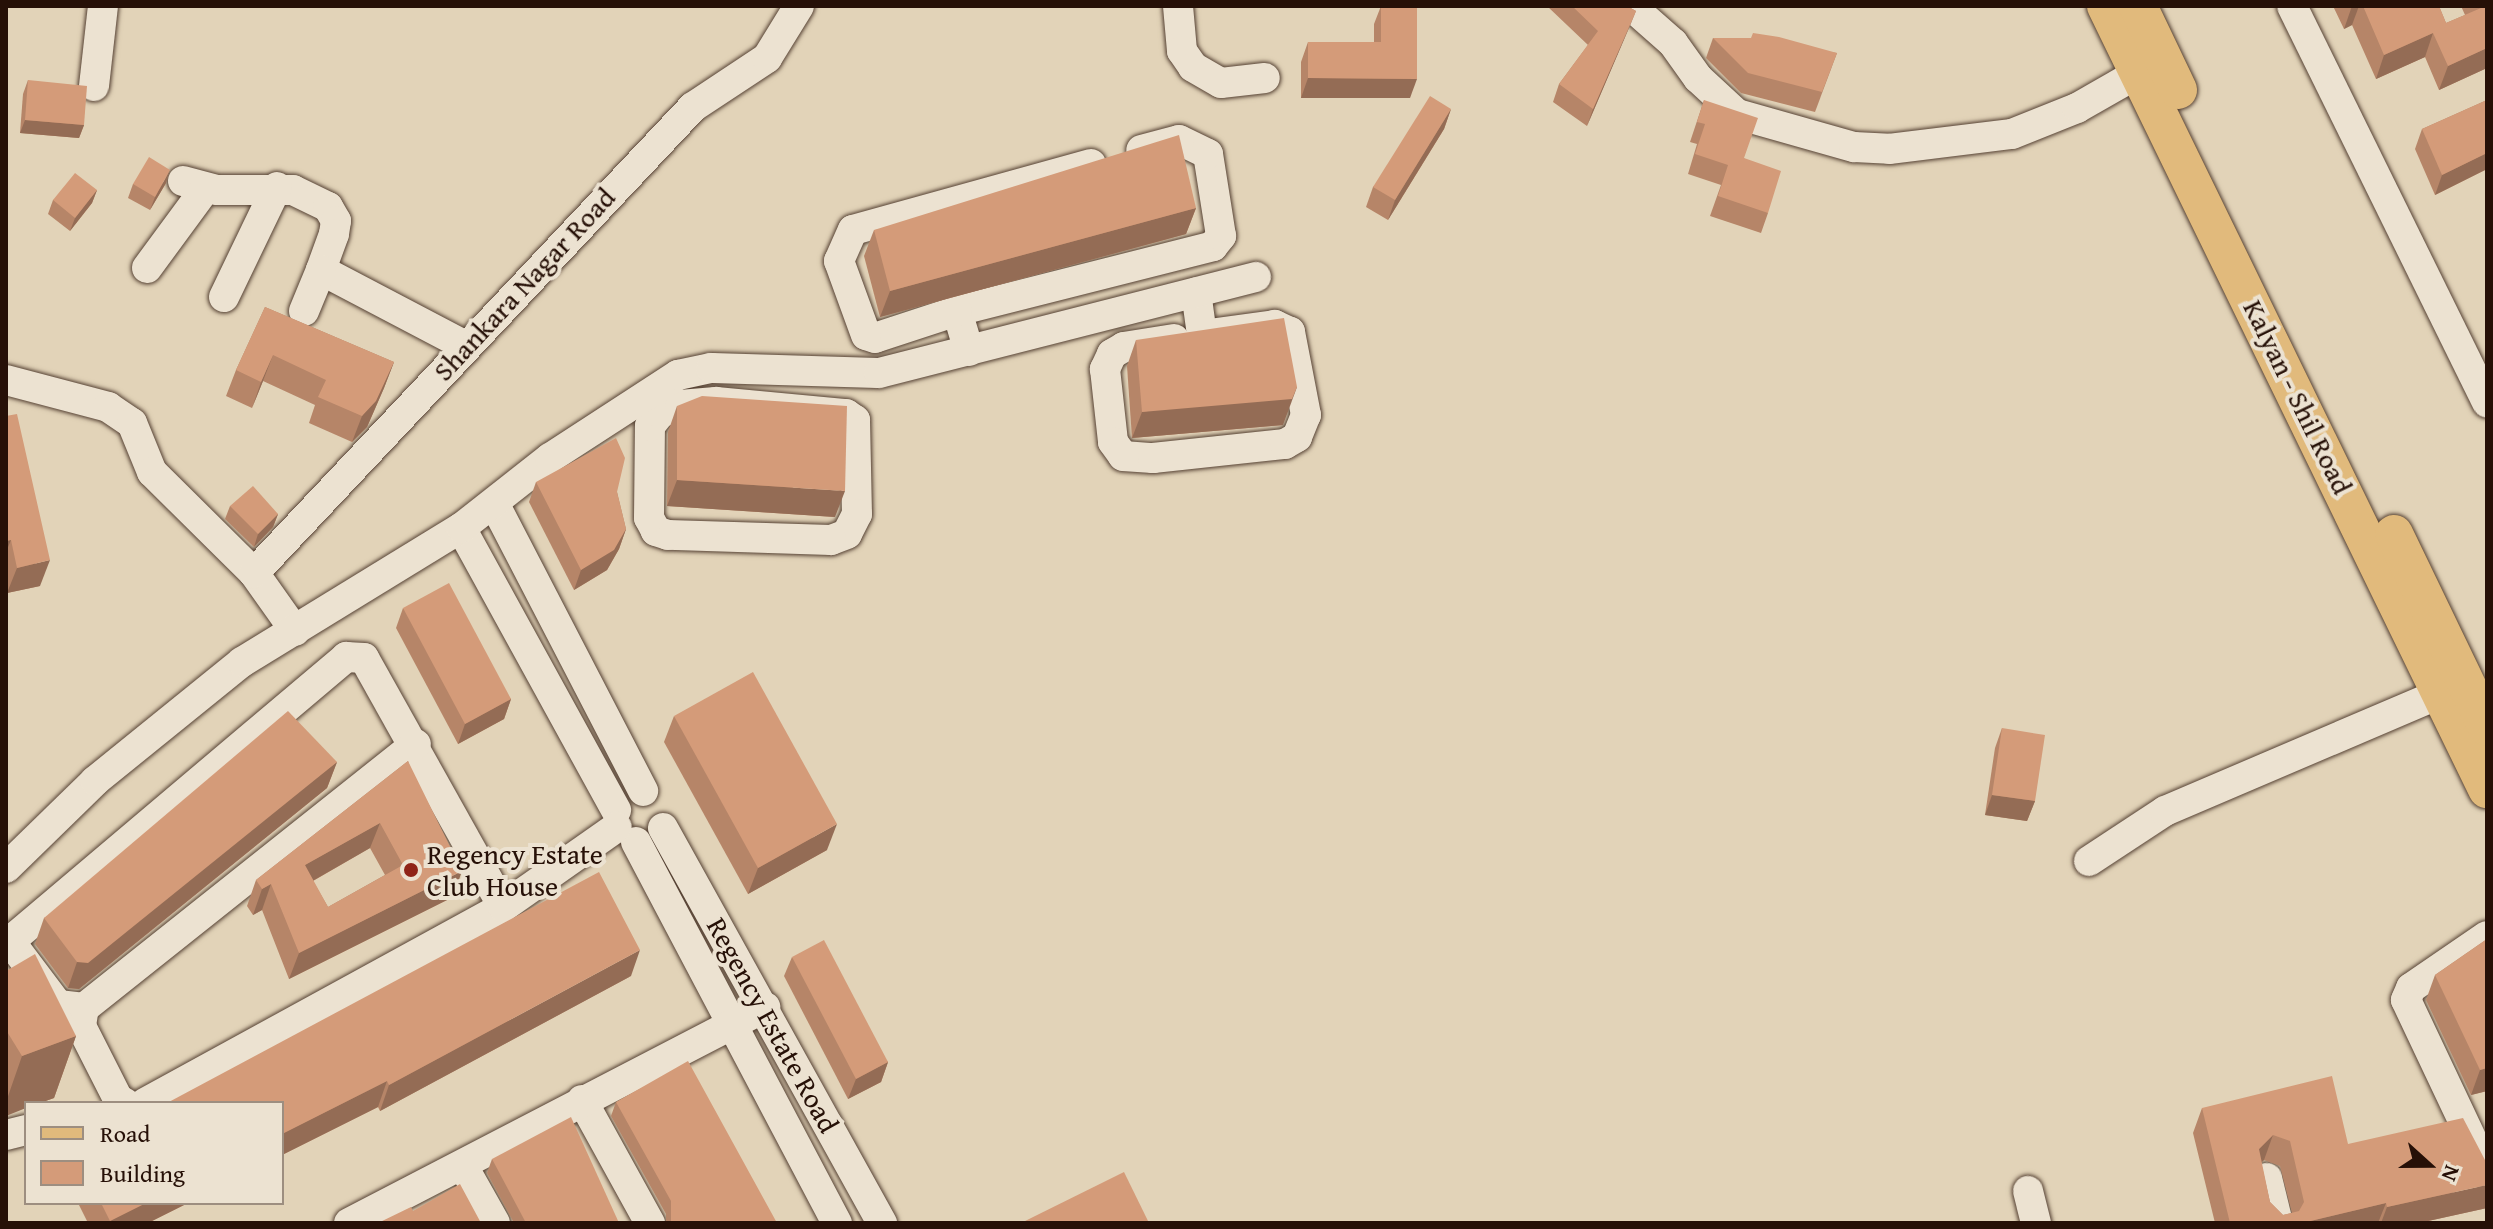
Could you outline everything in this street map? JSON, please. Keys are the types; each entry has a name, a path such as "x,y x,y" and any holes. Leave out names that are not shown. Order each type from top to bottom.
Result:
{"main road":[{"name":"Kalyan - Shil Road","path":"2106,6 2487,789"},
{"name":"Kalyan - Shil Road","path":"2138,6 2487,727"}],"street":[{"path":"94,86 103,6"},
{"name":"Shankara Nagar Road","path":"254,573 693,107 767,58 799,6"},
{"path":"1178,6 1182,51 1193,67 1221,83 1265,78"},
{"path":"1631,6 1673,43 1698,78 1737,114 1854,147 1889,149 2012,134 2077,108 2140,72"},
{"path":"2292,6 2476,350 2487,403"},
{"path":"1179,140 1208,154 1221,236 1213,246 957,311 875,338 866,335 839,261 853,230 1179,140"},
{"path":"147,268 194,185 293,190 334,214 334,234 304,311"},
{"path":"224,297 277,187"},
{"path":"321,270 466,346"},
{"path":"6,868 108,771 242,662 461,528 495,505 550,458 678,375 711,368 767,373 879,373 1256,277"},
{"path":"1196,292 1202,335"},
{"path":"957,311 969,351"},
{"path":"1275,325 1290,332 1306,415 1297,437 1285,444 1153,458 1123,456 1113,442 1105,369 1112,354 1124,347 1202,335 1275,325"},
{"path":"765,407 767,373"},
{"path":"6,380 108,407 132,423 152,472 254,573 295,631"},
{"path":"716,402 765,407 846,414 855,420 857,514 847,534 831,540 656,531 649,518 648,466 650,426 660,413 680,405 716,402"},
{"path":"495,505 643,791 663,805 663,828 652,839 623,826"},
{"name":"Regency Estate Road","path":"461,528 837,1223"},
{"path":"84,1008 58,1005 15,948 11,936 346,657 364,658 416,744 503,907"},
{"path":"2089,861 2165,811 2441,693"},
{"path":"122,1101 81,1026 84,1008 416,744"},
{"path":"623,826 626,796 643,791"},
{"path":"149,1101 503,907 623,826"},
{"name":"Regency Estate Road","path":"663,828 765,1007 882,1223"},
{"path":"2487,936 2406,993 2476,1113 2487,1171"},
{"path":"6,980 65,1031 92,1045"},
{"path":"349,1223 765,1007"},
{"path":"582,1100 650,1223"},
{"path":"2436,1128 2476,1113"},
{"path":"463,1166 495,1223"},
{"path":"2267,1178 2278,1223"},
{"path":"2028,1191 2036,1223"}],"building":[{"path":"1381,6 1417,6 1417,79 1308,78 1308,42 1381,42"},
{"path":"1572,6 1627,6 1636,11 1593,109 1559,84 1598,31"},
{"path":"2363,6 2439,6 2446,23 2487,6 2487,48 2448,66 2433,33 2384,55"},
{"path":"1753,33 1837,53 1822,92 1748,73 1713,38 1751,38"},
{"path":"28,80 87,86 84,125 25,120"},
{"path":"1430,96 1451,109 1395,200 1373,187"},
{"path":"1704,100 1758,118 1744,158 1781,171 1768,213 1718,196 1728,165 1695,154 1705,124 1697,122"},
{"path":"2487,100 2487,153 2442,175 2422,129"},
{"path":"1179,135 1196,208 890,291 874,230"},
{"path":"149,157 170,170 155,197 133,184"},
{"path":"75,173 97,190 75,218 53,200"},
{"path":"265,307 394,362 376,401 362,416 318,397 326,380 273,355 261,382 236,370"},
{"path":"1284,318 1297,387 1292,399 1142,412 1136,340"},
{"path":"702,396 847,406 845,491 677,480 677,406"},
{"path":"17,414 50,560 17,568 11,540 6,541 6,416"},
{"path":"616,438 625,458 617,492 626,529 614,550 581,570 536,482"},
{"path":"253,486 278,514 258,534 230,506"},
{"path":"449,583 511,699 465,724 403,608"},
{"path":"753,672 837,824 758,868 674,716"},
{"path":"288,711 337,762 88,963 77,962 44,918"},
{"path":"2002,728 2045,735 2035,801 1992,795"},
{"path":"408,761 462,871 299,953 271,884 262,889 256,880","holes":["380,823 403,865 328,907 305,865"]},
{"path":"599,872 640,950 389,1085 387,1081 284,1133 284,1101 171,1101"},
{"path":"2487,939 2487,1068 2480,1070 2435,975"},
{"path":"824,940 888,1062 856,1079 792,957"},
{"path":"35,954 76,1036 22,1056 6,1030 6,971"},
{"path":"688,1061 777,1223 671,1223 671,1201 616,1102"},
{"path":"2332,1076 2348,1144 2463,1118 2487,1160 2487,1185 2387,1207 2386,1203 2302,1223 2230,1223 2202,1108","holes":["2273,1135 2290,1141 2304,1202 2299,1211 2283,1215 2270,1202 2259,1149"]},
{"path":"571,1117 619,1223 526,1223 492,1159"},
{"path":"1124,1172 1149,1223 1021,1223"},
{"path":"460,1184 481,1223 378,1223 411,1207 413,1211"},
{"path":"102,1205 142,1205 110,1221"}],"place":[{"name":"Regency Estate Club House","path":"411,870"}]}
